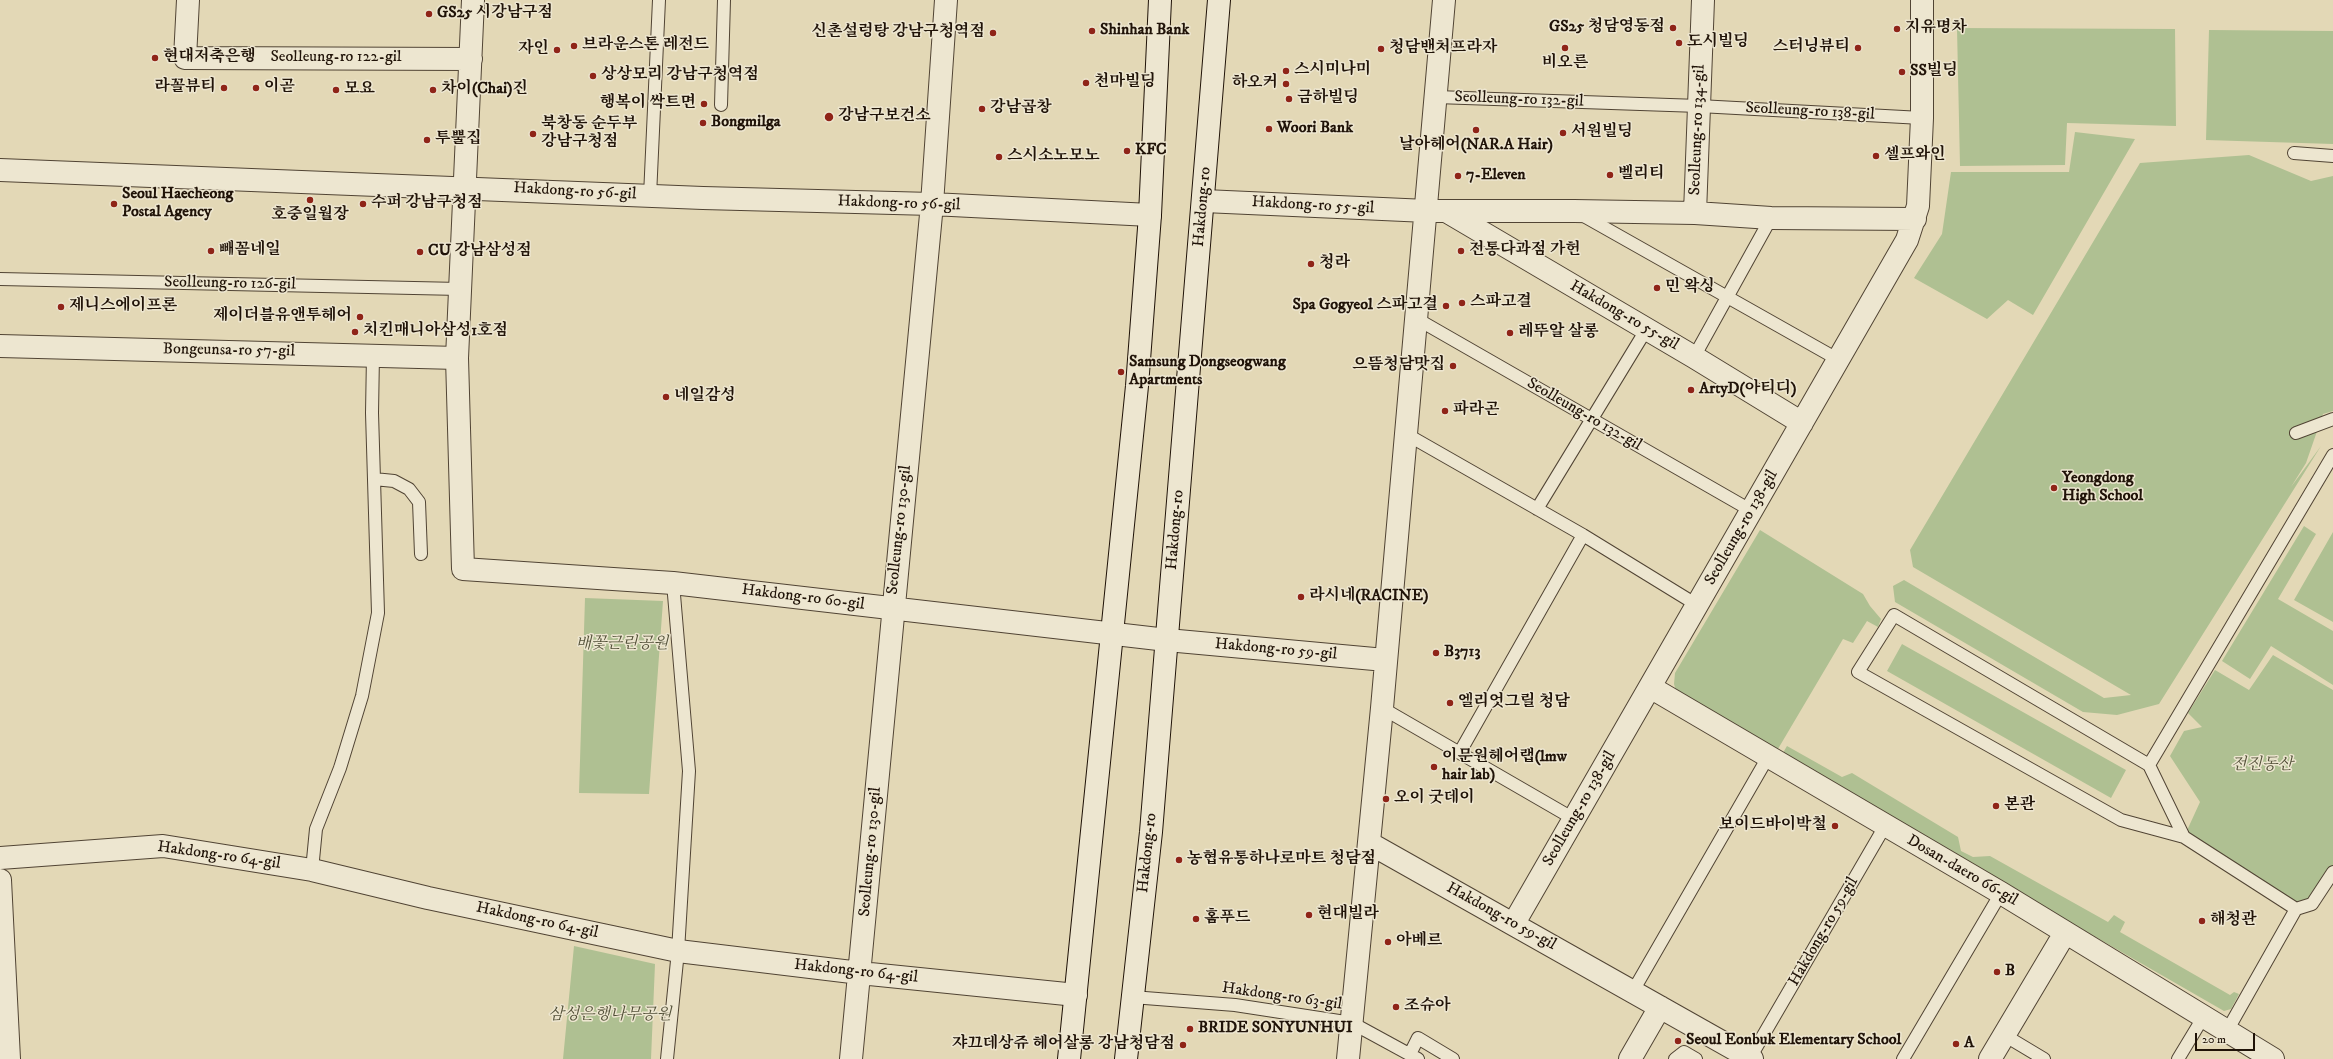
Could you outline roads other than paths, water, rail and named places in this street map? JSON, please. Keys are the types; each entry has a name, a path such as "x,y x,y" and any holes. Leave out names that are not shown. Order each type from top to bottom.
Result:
{"street":[{"name":"Seolleung-ro 122-gil","path":"188,0 185,58 472,59"},
{"path":"457,358 472,59 473,0"},
{"name":"Seolleung-ro 130-gil","path":"851,1059 932,204 946,0"},
{"path":"1070,1059 1136,394 1150,215 1160,0"},
{"name":"Hakdong-ro","path":"1126,1059 1151,832 1204,201 1219,0"},
{"name":"Seolleung-ro 132-gil","path":"1348,1059 1382,708 1385,660 1417,319 1436,211 1436,97 1444,0"},
{"name":"Seolleung-ro 134-gil","path":"1695,213 1703,0"},
{"name":"Seolleung-ro 138-gil","path":"1514,923 1907,240 1915,219 1922,118 1922,0"},
{"name":"Hakdong-ro 56-gil","path":"0,170 650,196 932,204 1150,215"},
{"name":"Hakdong-ro 55-gil","path":"1204,201 1436,211 1695,213 1772,218 1915,219"},
{"name":"Hakdong-ro 55-gil","path":"1436,211 1694,357 1802,423"},
{"name":"Bongeunsa-ro 57-gil","path":"0,346 457,358"},
{"name":"Hakdong-ro 60-gil","path":"457,358 462,569 673,583 1167,640"},
{"name":"Hakdong-ro 59-gil","path":"1167,640 1385,660"},
{"name":"Dosan-daero 66-gil","path":"1650,687 2001,893 2273,1059"},
{"name":"Hakdong-ro 59-gil","path":"1369,843 1514,923 1751,1058"},
{"name":"Hakdong-ro 64-gil","path":"0,858 163,846 312,870 428,898 678,950 860,973 1076,995"},
{"path":"0,880 9,1059"},
{"path":"1990,1059 2065,933"},
{"path":"1630,1059 1660,1007"}],"lane":[{"path":"650,196 659,0"},
{"path":"721,105 724,0"},
{"name":"Seolleung-ro 132-gil","path":"1436,97 1699,106"},
{"name":"Seolleung-ro 138-gil","path":"1699,106 1922,118"},
{"path":"2294,154 2333,156"},
{"name":"Hakdong-ro 55-gil","path":"1574,211 1728,296 1839,360"},
{"path":"1694,357 1772,218"},
{"name":"Seolleung-ro 126-gil","path":"0,279 460,289"},
{"name":"Seolleung-ro 132-gil","path":"1417,319 1752,511"},
{"path":"1537,509 1646,330"},
{"path":"312,870 316,829 340,768 362,696 378,613 374,479 373,355"},
{"path":"2296,433 2333,419"},
{"path":"1406,434 1583,535 1697,605"},
{"path":"2149,765 2333,455"},
{"path":"374,479 394,481 409,489 419,502 421,554"},
{"path":"1460,752 1583,535"},
{"path":"667,1059 678,950 690,771 673,583"},
{"path":"2184,837 2149,765 1894,616 1858,672 2121,820 2184,837 2296,909"},
{"path":"1382,708 1574,819"},
{"path":"1633,991 1768,757"},
{"name":"Hakdong-ro 59-gil","path":"1751,1058 1885,826"},
{"path":"2227,1031 2296,909 2312,904 2333,872"},
{"path":"1903,1059 2001,893"},
{"name":"Hakdong-ro 63-gil","path":"1132,997 1235,1006 1352,1023 1414,1057"},
{"path":"2178,1059 2204,1016"},
{"path":"2004,1035 2044,1059"},
{"path":"1414,1057 1418,1038 1453,1059"},
{"path":"1675,1059 1684,1052 1696,1059"}],"place":[{"name":"GS25 시강남구점","path":"429,14"},
{"name":"GS25 청담영동점","path":"1673,28"},
{"name":"지유명차","path":"1897,29"},
{"name":"Shinhan Bank","path":"1092,31"},
{"name":"신촌설렁탕 강남구청역점","path":"993,33"},
{"name":"도시빌딩","path":"1679,43"},
{"name":"브라운스톤 레전드","path":"574,46"},
{"name":"비오른","path":"1565,48"},
{"name":"스터닝뷰티","path":"1858,48"},
{"name":"청담밴처프라자","path":"1381,49"},
{"name":"자인","path":"557,50"},
{"name":"현대저축은행","path":"155,58"},
{"name":"스시미나미","path":"1286,71"},
{"name":"SS빌딩","path":"1902,72"},
{"name":"상상모리 강남구청역점","path":"593,76"},
{"name":"천마빌딩","path":"1086,83"},
{"name":"하오커","path":"1286,84"},
{"name":"라꼴뷰티","path":"224,88"},
{"name":"이곧","path":"256,88"},
{"name":"모요","path":"336,90"},
{"name":"차이(Chai)진","path":"433,90"},
{"name":"금하빌딩","path":"1289,99"},
{"name":"행복이 싹트면","path":"704,104"},
{"name":"강남곱창","path":"982,109"},
{"name":"강남구보건소","path":"829,117"},
{"name":"Bongmilga","path":"703,123"},
{"name":"Woori Bank","path":"1269,129"},
{"name":"날아헤어(NAR.A Hair)","path":"1476,130"},
{"name":"서원빌딩","path":"1563,133"},
{"name":"북창동 순두부 강남구청점","path":"533,134"},
{"name":"투뿔집","path":"427,140"},
{"name":"KFC","path":"1127,151"},
{"name":"셀프와인","path":"1876,156"},
{"name":"스시소노모노","path":"999,157"},
{"name":"벨리티","path":"1610,175"},
{"name":"7-Eleven","path":"1458,176"},
{"name":"호중일월장","path":"310,200"},
{"name":"Seoul Haecheong Postal Agency","path":"114,204"},
{"name":"수퍼 강남구청점","path":"363,204"},
{"name":"빼꼼네일","path":"211,251"},
{"name":"전통다과점 가헌","path":"1461,251"},
{"name":"CU 강남삼성점","path":"420,252"},
{"name":"청라","path":"1311,264"},
{"name":"민 왁싱","path":"1657,288"},
{"name":"스파고결","path":"1462,303"},
{"name":"Spa Gogyeol 스파고결","path":"1446,306"},
{"name":"제니스에이프론","path":"61,307"},
{"name":"제이더블유앤투헤어","path":"360,317"},
{"name":"치킨매니아삼성1호점","path":"355,332"},
{"name":"레뚜알 살롱","path":"1510,333"},
{"name":"으뜸청담맛집","path":"1453,366"},
{"name":"Samsung Dongseogwang Apartments","path":"1121,372"},
{"name":"ArtyD(아티디)","path":"1691,390"},
{"name":"네일감성","path":"666,397"},
{"name":"파라곤","path":"1445,411"},
{"name":"Yeongdong High School","path":"2054,488"},
{"name":"라시네(RACINE)","path":"1301,597"},
{"name":"B3713","path":"1436,653"},
{"name":"엘리엇그릴 청담","path":"1450,703"},
{"name":"이문원헤어랩(lmw hair lab)","path":"1434,767"},
{"name":"오이 굿데이","path":"1386,799"},
{"name":"본관","path":"1996,806"},
{"name":"보이드바이박철","path":"1835,826"},
{"name":"농협유통하나로마트 청담점","path":"1179,860"},
{"name":"현대빌라","path":"1309,915"},
{"name":"홈푸드","path":"1196,919"},
{"name":"해청관","path":"2202,921"},
{"name":"아베르","path":"1388,942"},
{"name":"B","path":"1997,972"},
{"name":"조슈아","path":"1396,1007"},
{"name":"BRIDE SONYUNHUI","path":"1190,1029"},
{"name":"Seoul Eonbuk Elementary School","path":"1678,1041"},
{"name":"A","path":"1956,1044"},
{"name":"쟈끄데상쥬 헤어살롱 강남청담점","path":"1183,1045"}],"park label":[{"name":"배꽃근린공원","path":"622,645"},
{"name":"전진동산","path":"2262,766"},
{"name":"삼성은행나무공원","path":"610,1016"}]}
